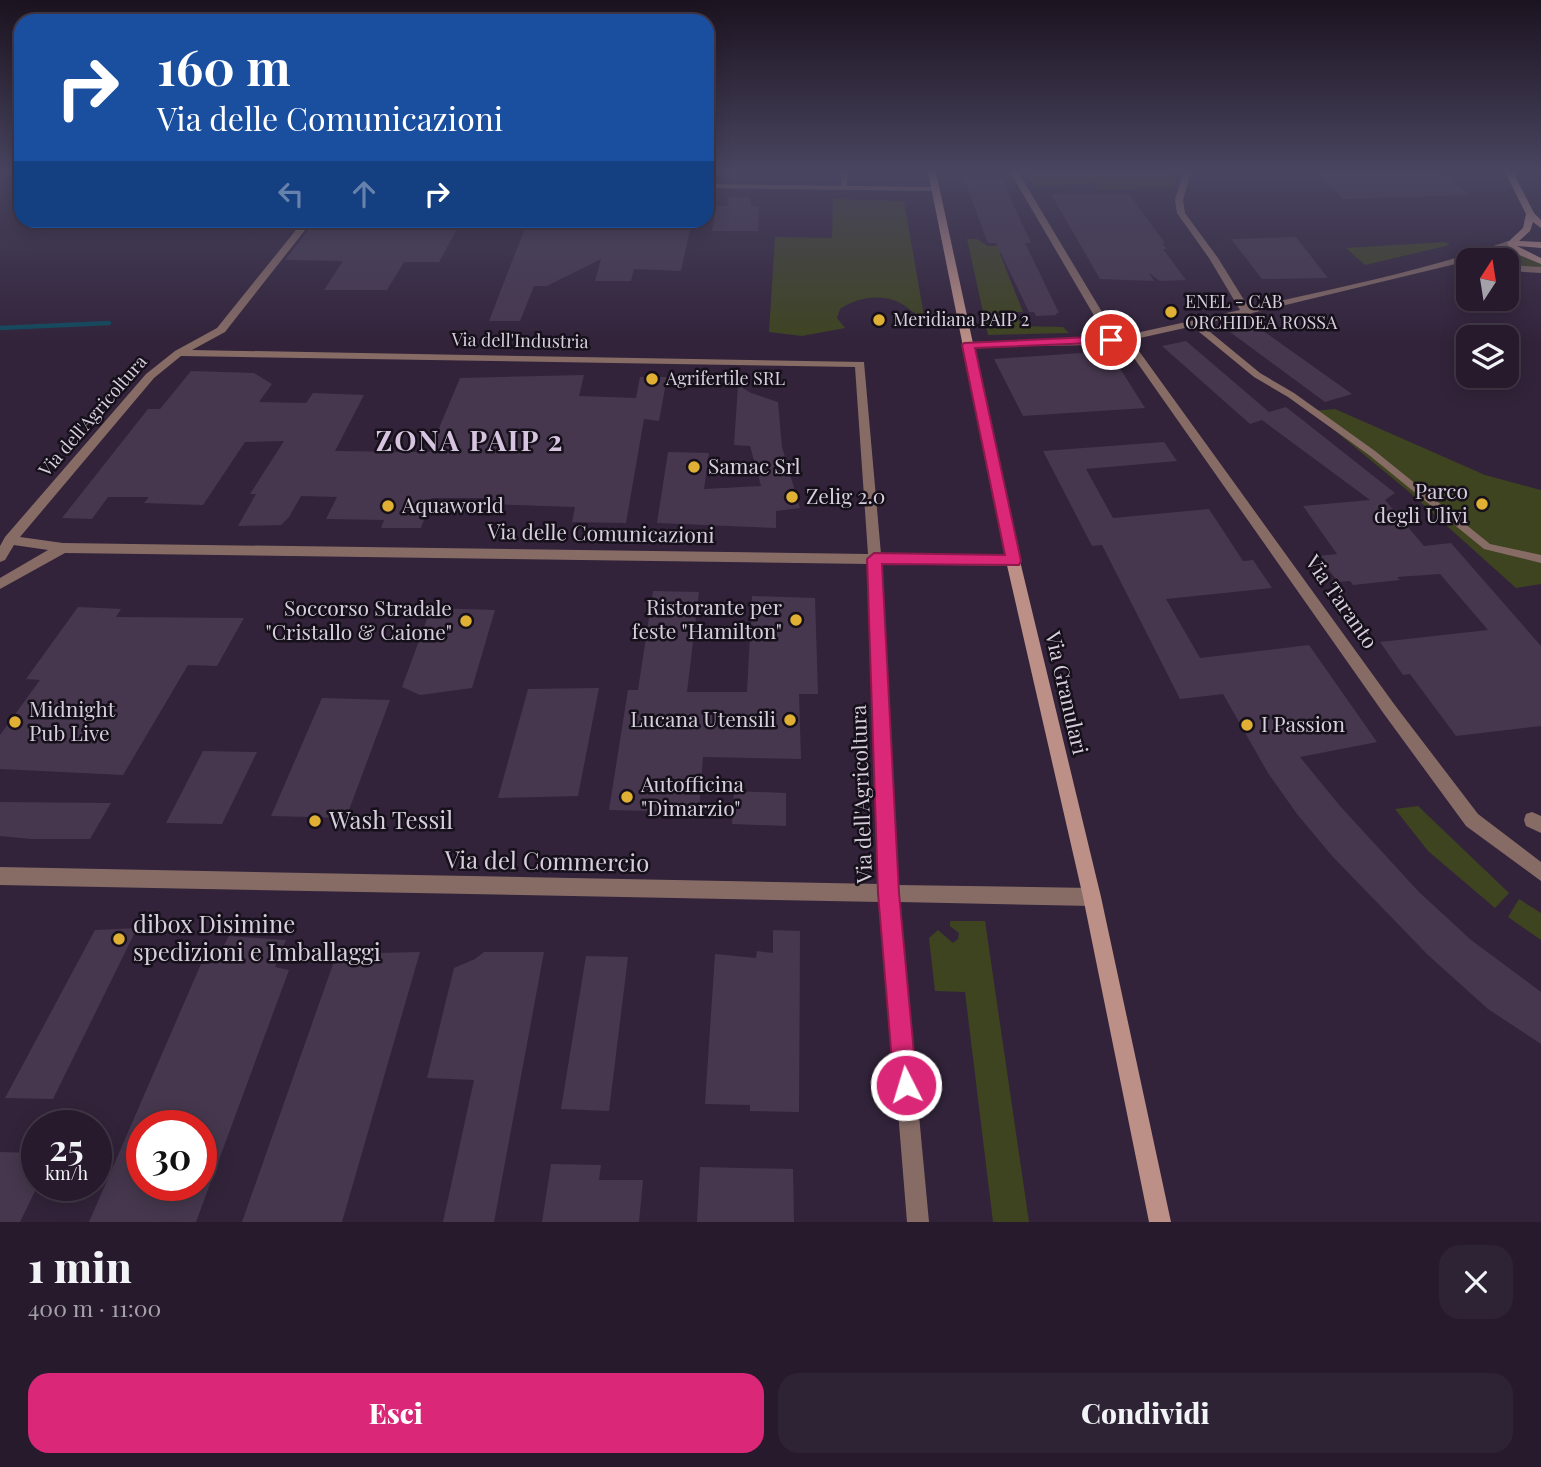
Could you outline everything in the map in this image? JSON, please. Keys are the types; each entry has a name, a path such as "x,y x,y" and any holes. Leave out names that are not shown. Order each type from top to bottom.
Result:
{"street":[{"name":"Via dell'Agricoltura","path":"0,557 10,540 150,376 179,353 221,330 302,229"},
{"name":"Via Granulari","path":"943,229 1013,561 1092,897 1160,1222"},
{"name":"Via Taranto","path":"1048,229 1104,324 1125,338 1472,820 1541,873"},
{"path":"1193,229 1247,313"},
{"path":"968,345 1096,342 1195,324 1466,259 1511,243 1527,229"},
{"path":"1511,243 1541,245"},
{"path":"1511,243 1515,250 1541,261"},
{"path":"1435,267 1456,267"},
{"path":"1519,269 1541,270"},
{"name":"Via dell'Industria","path":"179,353 860,364"},
{"name":"Via dell'Agricoltura","path":"860,364 874,559 889,893 918,1222"},
{"name":"Via delle Comunicazioni","path":"10,540 63,548 1013,561"},
{"path":"0,584 63,548"},
{"name":"Via del Commercio","path":"0,876 1092,897"}],"lane":[{"path":"1195,324 1258,375 1291,395 1372,453 1487,547 1541,559"}],"green space":[{"path":"832,229 909,229 924,316 893,300 869,298 840,309 837,318 845,328 802,336 769,332 775,237 832,238"},
{"path":"967,239 977,239 988,246 1007,246 1000,254 1023,312 1016,312 1021,326 1063,327 1069,333 988,335"},
{"path":"1445,242 1450,245 1365,265 1346,248"},
{"path":"1519,254 1541,263 1541,268 1519,267"},
{"name":"Parco degli Ulivi","path":"1335,409 1485,475 1541,490 1541,584 1516,588 1408,491 1311,411"},
{"path":"1418,806 1509,893 1495,908 1428,851 1395,809"},
{"path":"1519,899 1541,913 1541,940 1508,917"},
{"path":"950,921 985,921 1029,1222 993,1222 965,992 935,991 929,938 938,930 953,943 958,939 959,933 950,926"}],"building":[{"path":"309,229 457,229 439,262 404,262 387,290 324,290 343,261 285,260"},
{"path":"525,229 690,229 681,271 634,269 631,281 595,281 601,259 547,286 534,286 520,321 489,321"},
{"path":"712,229 758,229 758,231"},
{"path":"983,229 1025,229 1031,243 1025,243 1059,313 1056,313 1057,315 1036,316 1034,312 1029,312 996,243 988,243"},
{"path":"1071,229 1155,229 1165,243 1162,243 1167,249 1163,249 1186,280 1160,281 1149,273 1154,281 1100,279"},
{"path":"1296,237 1328,278 1262,279 1231,239"},
{"path":"1255,325 1352,394 1325,402 1230,332"},
{"path":"1186,341 1269,412 1286,407 1395,493 1385,500 1424,546 1451,543 1541,646 1541,726 1456,736 1410,674 1403,675 1380,642 1488,630 1440,574 1397,577 1400,580 1353,585 1350,581 1338,582 1318,556 1337,554 1303,506 1370,500 1262,420 1250,424 1162,346"},
{"path":"1109,351 1145,408 1023,416 994,359"},
{"path":"191,371 254,373 272,384 259,402 306,403 313,393 364,395 335,451 414,452 429,452 460,378 584,375 579,396 636,398 640,377 667,377 659,421 644,419 626,523 572,522 575,507 490,504 492,498 432,498 421,528 381,528 384,520 326,519 337,497 301,496 281,525 238,526 256,494 250,494 284,441 245,442 203,505 144,503 149,497 108,497 92,519 62,518 148,409 160,409"},
{"path":"738,385 751,393 778,402 782,447 800,508 776,511 776,528 657,523 668,452 709,453 704,489 761,486 750,446 734,445"},
{"path":"1164,442 1177,461 1086,469 1113,518 1209,509 1243,561 1253,560 1272,588 1166,599 1200,658 1309,645 1377,742 1300,757 1340,806 1418,891 1471,940 1541,992 1541,1044 1488,1009 1428,955 1333,857 1297,814 1268,773 1223,694 1180,699 1102,545 1092,546 1043,451"},
{"path":"653,591 699,592 687,692 747,692 752,596 815,598 818,694 799,694 801,759 703,757 699,812 609,810 628,690 638,690"},
{"path":"78,607 121,609 116,617 244,618 217,666 188,665 123,775 0,769 0,735 40,680 26,679"},
{"path":"431,608 495,610 472,688 420,695 402,687"},
{"path":"599,688 578,796 498,798 528,689"},
{"path":"322,698 390,700 346,818 271,816"},
{"path":"203,751 257,752 222,824 166,823"},
{"path":"734,791 786,793 786,826 732,824"},
{"path":"0,802 111,803 90,839 32,839 0,836"},
{"path":"137,928 53,1099 5,1098 95,930"},
{"path":"773,930 800,931 799,1112 750,1111 750,1105 705,1104 715,954 756,958 757,951 773,953"},
{"path":"229,936 286,940 275,967 289,970 217,1165 217,1110 138,1110 201,964 214,963"},
{"path":"338,950 420,952 342,1222 242,1222"},
{"path":"484,952 544,952 494,1222 443,1222 474,1080 427,1078 454,968"},
{"path":"586,956 628,957 609,1111 561,1109"},
{"path":"126,1137 126,1201 204,1201 196,1222 89,1222 98,1201 112,1201 112,1169"},
{"path":"0,1152 21,1153 21,1201 30,1201 20,1222 0,1222"},
{"path":"551,1164 601,1165 599,1180 643,1180 639,1222 542,1222"},
{"path":"700,1167 793,1169 794,1222 697,1222"}],"waterway":[{"path":"0,328 109,323"}],"place":[{"name":"ENEL - CAB ORCHIDEA ROSSA","path":"1171,312"},
{"name":"Meridiana PAIP 2","path":"879,320"},
{"name":"Agrifertile SRL","path":"652,379"},
{"name":"Samac Srl","path":"694,467"},
{"name":"Zelig 2.0","path":"792,497"},
{"name":"Parco degli Ulivi","path":"1482,504"},
{"name":"Aquaworld","path":"388,506"},
{"name":"Ristorante per feste \"Hamilton\"","path":"796,620"},
{"name":"Soccorso Stradale \"Cristallo & Caione\"","path":"466,621"},
{"name":"Lucana Utensili","path":"790,720"},
{"name":"Midnight Pub Live","path":"15,722"},
{"name":"I Passion","path":"1247,725"},
{"name":"Autofficina \"Dimarzio\"","path":"627,797"},
{"name":"Wash Tessil","path":"315,821"},
{"name":"dibox Disimine spedizioni e Imballaggi","path":"119,939"}],"district":[{"name":"ZONA PAIP 2","path":"470,441"}],"route":[{"path":"906,1085 889,893 874,559 1013,561 968,345 1111,340"}]}
